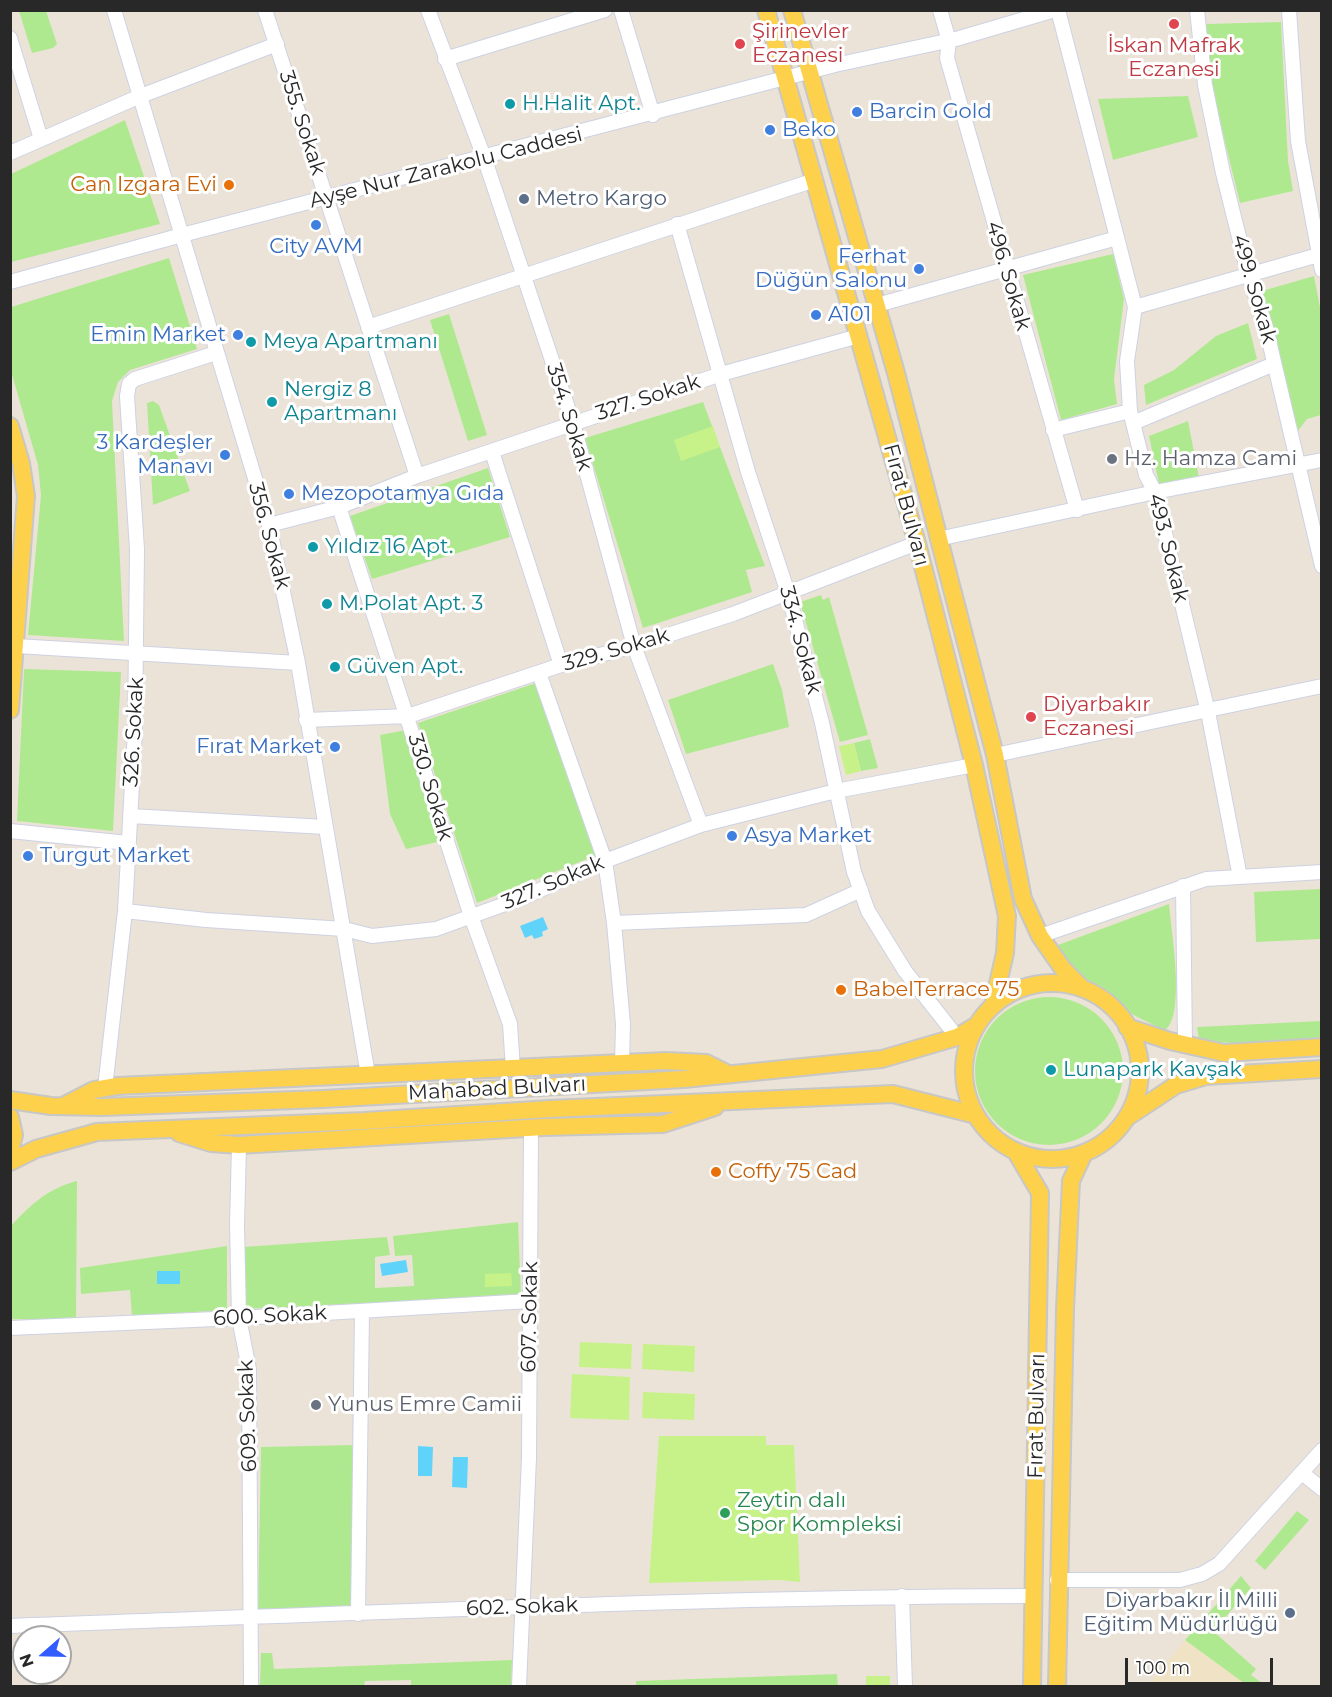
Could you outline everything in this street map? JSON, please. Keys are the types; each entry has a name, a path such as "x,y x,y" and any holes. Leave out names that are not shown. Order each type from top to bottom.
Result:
{"main road":[{"name":"Fırat Bulvarı","path":"766,10 917,543 974,765 1007,916 1005,953 993,1005"},
{"name":"Fırat Bulvarı","path":"792,10 877,305 995,756 1023,899 1040,936 1063,969 1083,989"},
{"path":"10,426 21,463 26,496 10,710"},
{"path":"1004,900 1010,912 1015,912 1019,910 1023,899"},
{"path":"1126,1118 1136,1097 1139,1073 1136,1049 1127,1027 1116,1011 1100,998 1083,989 1064,984 1045,983 1009,994 993,1005 977,1025 967,1046 964,1069 966,1093 975,1114 993,1136 1016,1152 1038,1158 1061,1159 1084,1153 1100,1145 1126,1118 1176,1085 1206,1076 1322,1069"},
{"name":"Mahabad Bulvarı","path":"10,1100 61,1107 323,1099 729,1074 882,1059 957,1037 977,1025"},
{"path":"1127,1027 1224,1053 1322,1047"},
{"path":"61,1107 94,1090 105,1088 368,1075 666,1061 706,1063 729,1074"},
{"name":"Mahabad Bulvarı","path":"10,1162 36,1149 97,1132 364,1121 550,1109 893,1094 975,1114"},
{"path":"166,1129 211,1143 238,1145 531,1128 663,1124 733,1101"},
{"path":"10,1117 14,1135 10,1151"},
{"name":"Fırat Bulvarı","path":"1016,1152 1040,1193 1032,1686"},
{"name":"Fırat Bulvarı","path":"1056,1686 1071,1181 1084,1153"}],"street":[{"name":"356. Sokak","path":"114,10 138,97 269,525 298,663 368,1075"},
{"name":"355. Sokak","path":"265,10 417,476"},
{"name":"354. Sokak","path":"428,10 484,157 573,423 634,646 701,825"},
{"path":"445,59 605,10"},
{"path":"621,10 653,115"},
{"name":"496. Sokak","path":"940,10 949,40 947,58 1077,510"},
{"name":"Ayşe Nur Zarakolu Caddesi","path":"10,282 811,72 949,40 1057,10"},
{"name":"493. Sokak","path":"1057,10 1135,307 1127,361 1132,417 1146,475 1155,492 1208,712 1240,877"},
{"name":"499. Sokak","path":"1197,10 1208,96 1222,173 1300,465 1322,566"},
{"path":"1289,10 1298,141 1322,270"},
{"path":"10,38 41,139"},
{"path":"10,153 138,97 277,44"},
{"path":"368,327 815,180"},
{"name":"334. Sokak","path":"677,224 748,472 788,593 868,911 904,971 957,1037"},
{"path":"877,305 1117,238"},
{"path":"1135,307 1320,254"},
{"name":"327. Sokak","path":"269,525 339,507 417,476 721,374 859,336"},
{"name":"326. Sokak","path":"105,1088 125,911 137,652 136,545 126,412 129,384 135,379 216,353"},
{"path":"1053,430 1132,417 1274,364"},
{"path":"492,452 561,665"},
{"path":"938,539 1155,492 1322,460"},
{"name":"330. Sokak","path":"339,507 471,916 510,1024 513,1069"},
{"name":"329. Sokak","path":"306,720 408,716 561,665 634,646 788,593 917,543"},
{"path":"16,646 298,663"},
{"path":"539,673 605,861 615,923 623,1024 622,1064"},
{"path":"995,756 1322,686"},
{"name":"327. Sokak","path":"125,911 228,922 344,929 372,936 436,929 522,898 605,861 701,825 836,791 974,765"},
{"path":"130,816 326,827"},
{"path":"10,831 128,843"},
{"path":"1040,936 1206,879 1322,872"},
{"path":"1183,886 1185,1044"},
{"path":"615,923 806,915 861,890"},
{"name":"607. Sokak","path":"519,1686 530,1301 531,1128"},
{"name":"609. Sokak","path":"238,1145 239,1318 249,1369 251,1686"},
{"name":"600. Sokak","path":"10,1328 362,1312 530,1301"},
{"path":"358,1614 362,1312"},
{"path":"1058,1580 1180,1580 1202,1574 1219,1564 1322,1450"},
{"path":"1302,1473 1322,1489"},
{"path":"902,1596 905,1686"},
{"name":"602. Sokak","path":"10,1626 523,1606 902,1596 1033,1596"}],"shaded area":[{"path":"1185,1640 1248,1686 1147,1686"}],"green space":[{"path":"19,11 46,11 57,44 53,48 32,53"},
{"path":"1281,22 1288,161 1293,191 1240,203 1209,77 1206,24"},
{"path":"1188,96 1198,137 1113,160 1098,99"},
{"path":"125,120 160,224 11,262 11,174"},
{"path":"1113,254 1124,299 1114,379 1117,404 1061,420 1023,275"},
{"path":"169,258 197,349 130,370 118,382 112,401 124,641 28,635 41,495 38,465 11,371 11,307"},
{"path":"1314,276 1321,313 1321,415 1307,419 1297,432 1262,291"},
{"path":"449,314 487,435 468,441 430,320"},
{"path":"1248,323 1257,359 1146,405 1144,385 1174,370 1216,336"},
{"path":"153,401 159,405 190,491 153,505 147,403"},
{"path":"703,402 765,566 746,570 752,592 643,628 585,438"},
{"path":"1188,421 1199,478 1159,484 1149,436"},
{"path":"713,426 720,447 681,461 674,440"},
{"path":"488,468 510,537 372,579 350,516"},
{"path":"821,595 823,600 829,597 868,735 840,742 800,602"},
{"path":"773,664 782,690 789,727 686,754 668,700"},
{"path":"24,669 121,672 113,831 17,821"},
{"path":"536,683 597,855 477,903 418,723"},
{"path":"406,730 442,841 406,849 390,814 380,735"},
{"path":"870,739 878,768 861,771 854,743"},
{"path":"854,743 861,771 846,775 839,746"},
{"path":"1321,889 1321,939 1256,942 1254,892"},
{"path":"1169,904 1176,991 1175,1008 1171,1022 1165,1030 1119,1006 1090,985 1058,945"},
{"path":"1049,997 1077,1003 1101,1019 1117,1043 1123,1071 1117,1099 1101,1123 1077,1139 1049,1145 1021,1139 997,1123 981,1099 975,1071 981,1043 997,1019 1021,1003"},
{"path":"1321,1021 1321,1037 1260,1043 1229,1043 1199,1039 1197,1027"},
{"path":"77,1181 76,1320 11,1319 12,1225 41,1198"},
{"path":"518,1222 521,1296 243,1309 243,1247 387,1237 390,1255 375,1257 375,1288 414,1286 412,1255 395,1256 393,1236"},
{"path":"227,1246 227,1310 132,1316 130,1290 81,1294 80,1268"},
{"path":"511,1273 512,1286 485,1287 485,1274"},
{"path":"580,1342 632,1344 631,1369 579,1367"},
{"path":"643,1344 695,1346 694,1372 642,1369"},
{"path":"572,1374 630,1377 629,1420 570,1418"},
{"path":"643,1392 695,1394 694,1420 642,1418"},
{"name":"Zeytin dalı Spor Kompleksi","path":"659,1436 766,1436 766,1445 794,1445 800,1582 779,1580 649,1583"},
{"path":"355,1445 351,1608 258,1609 261,1447"},
{"path":"1297,1511 1309,1520 1265,1570 1255,1561"},
{"path":"1241,1576 1251,1588 1213,1631 1256,1669 1251,1675 1266,1686 1248,1686 1185,1640"},
{"path":"261,1653 272,1653 274,1669 512,1660 511,1686 411,1686 411,1680 365,1681 364,1686 260,1686"},
{"path":"837,1674 838,1686 636,1686 636,1681"},
{"path":"866,1676 890,1676 890,1686 866,1686"}],"water":[{"path":"543,917 548,929 542,932 543,936 534,939 532,935 525,938 520,926"},
{"path":"406,1260 408,1272 382,1276 380,1264"},
{"path":"157,1271 180,1271 180,1284 157,1284"},
{"path":"418,1446 433,1447 432,1476 418,1476"},
{"path":"453,1457 468,1457 467,1488 452,1487"}],"place":[{"name":"İskan Mafrak Eczanesi","path":"1174,24"},
{"name":"Şirinevler Eczanesi","path":"740,44"},
{"name":"H.Halit Apt.","path":"510,104"},
{"name":"Barcin Gold","path":"857,112"},
{"name":"Beko","path":"770,130"},
{"name":"Can Izgara Evi","path":"229,185"},
{"name":"Metro Kargo","path":"524,199"},
{"name":"City AVM","path":"316,225"},
{"name":"Ferhat Düğün Salonu","path":"919,269"},
{"name":"A101","path":"816,315"},
{"name":"Emin Market","path":"238,335"},
{"name":"Meya Apartmanı","path":"251,342"},
{"name":"Nergiz 8 Apartmanı","path":"272,402"},
{"name":"3 Kardeşler Manavı","path":"225,455"},
{"name":"Hz. Hamza Cami","path":"1112,459"},
{"name":"Mezopotamya Gıda","path":"289,494"},
{"name":"Yıldız 16 Apt.","path":"313,547"},
{"name":"M.Polat Apt. 3","path":"327,604"},
{"name":"Güven Apt.","path":"335,667"},
{"name":"Diyarbakır Eczanesi","path":"1031,717"},
{"name":"Fırat Market","path":"335,747"},
{"name":"Asya Market","path":"732,836"},
{"name":"Turgut Market","path":"28,856"},
{"name":"BabelTerrace 75","path":"841,990"},
{"name":"Lunapark Kavşak","path":"1051,1070"},
{"name":"Coffy 75 Cad","path":"716,1172"},
{"name":"Yunus Emre Camii","path":"316,1405"},
{"name":"Zeytin dalı Spor Kompleksi","path":"725,1513"},
{"name":"Diyarbakır İl Milli Eğitim Müdürlüğü","path":"1290,1613"}]}
